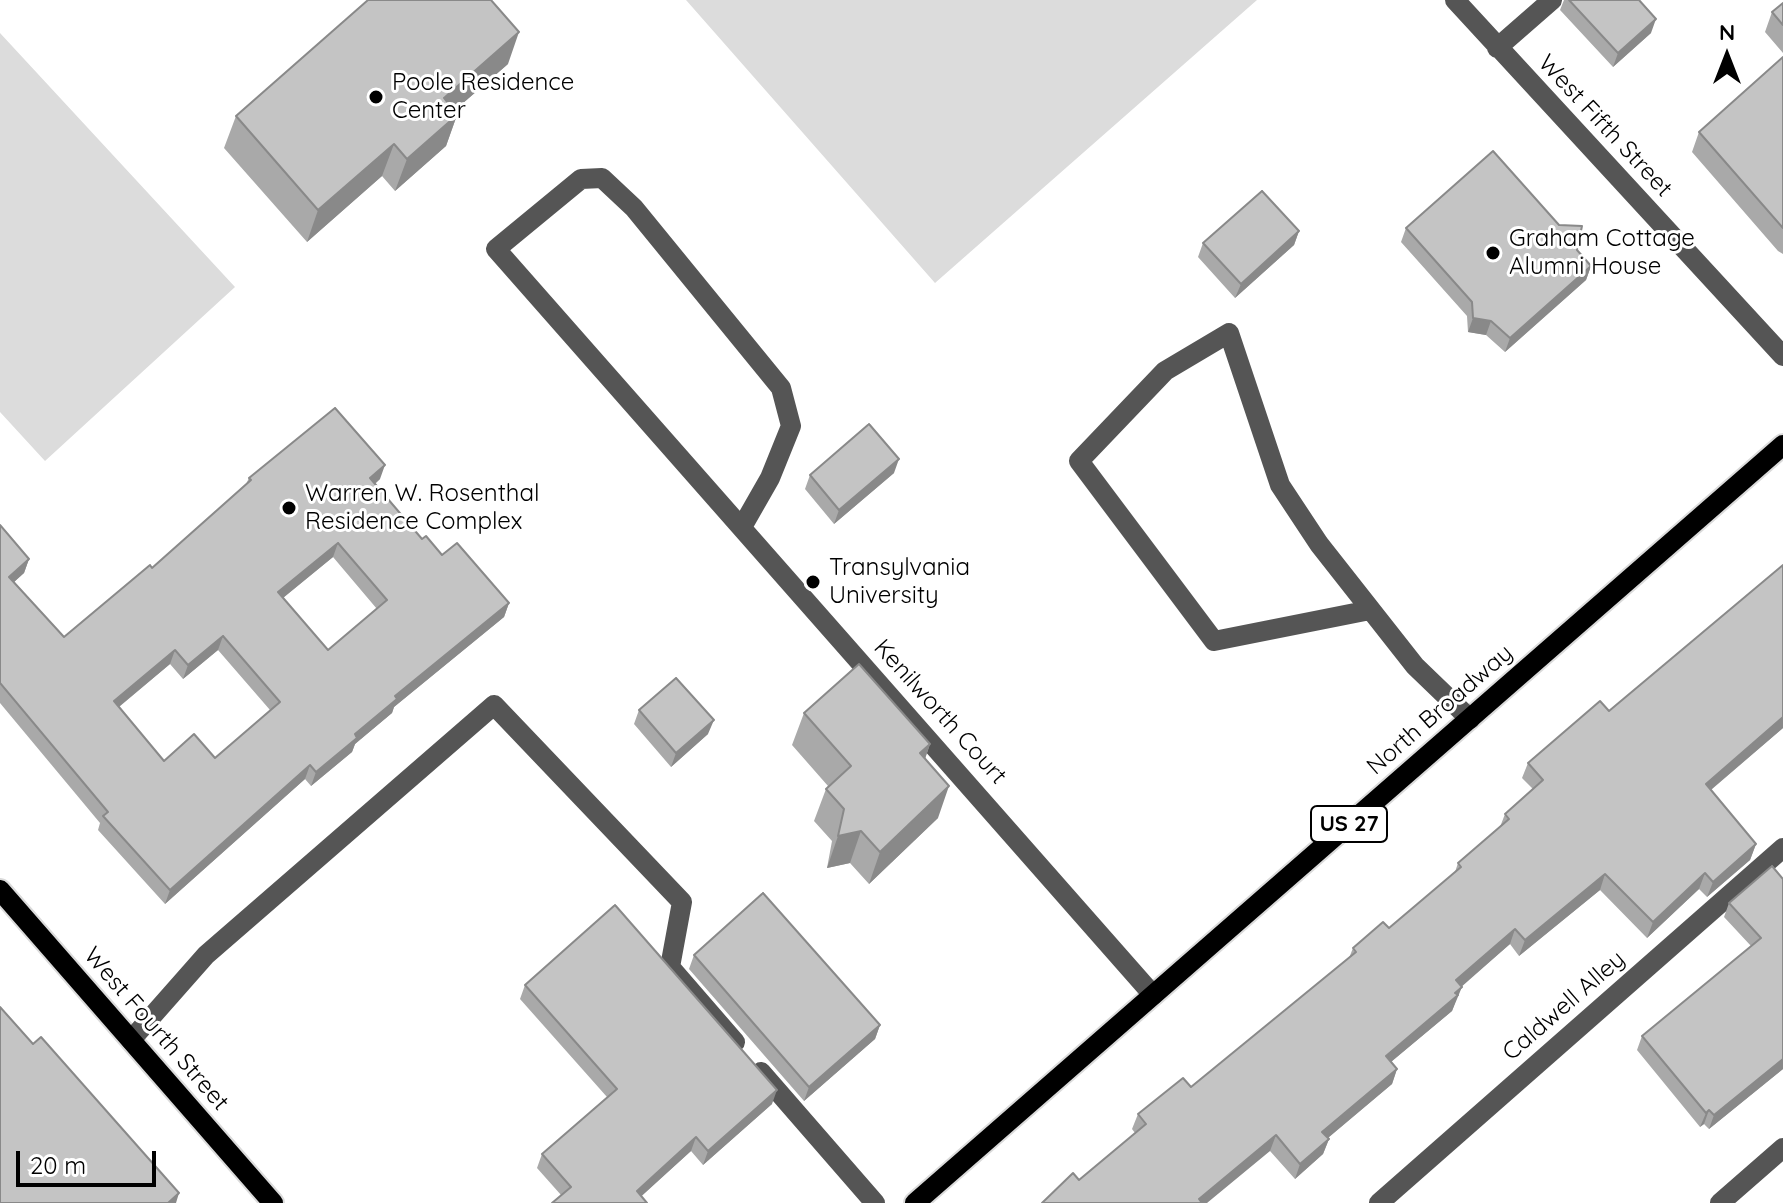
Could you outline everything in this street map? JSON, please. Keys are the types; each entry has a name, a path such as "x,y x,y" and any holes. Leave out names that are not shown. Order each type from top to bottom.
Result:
{"main road":[{"name":"North Broadway","path":"915,1203 1783,445"},
{"name":"West Fourth Street","path":"0,890 273,1203"}],"street":[{"name":"West Fifth Street","path":"1455,0 1783,356"},
{"path":"1497,48 1552,0"},
{"name":"Kenilworth Court","path":"742,527 770,478 791,426 781,388 634,208 602,178 581,179 496,249 1153,995"},
{"path":"1370,610 1214,641 1079,461 1165,371 1229,333 1280,485 1370,610 1415,666 1470,719"},
{"path":"131,1040 206,955 494,705 682,902 670,967 875,1203"},
{"name":"Caldwell Alley","path":"1379,1203 1783,848"},
{"path":"1720,1203 1783,1148"}],"shaded area":[{"path":"686,0 1257,0 935,283"},
{"path":"0,33 235,287 45,461 0,412"}],"building":[{"name":"Poole Residence Center","path":"368,0 491,0 519,32 444,98 457,115 407,159 394,144 318,210 236,116"},
{"path":"1569,0 1639,0 1656,19 1618,53"},
{"path":"1783,3 1783,25 1772,12"},
{"path":"1783,57 1783,228 1699,132"},
{"name":"Graham Cottage Alumni House","path":"1493,151 1559,225 1582,226 1577,250 1591,266 1510,338 1491,321 1473,318 1472,302 1406,228"},
{"path":"1262,191 1299,231 1241,284 1203,243"},
{"path":"335,408 385,465 370,478 422,539 426,536 442,555 457,543 509,603 395,696 397,699 355,734 357,738 316,772 310,765 170,890 103,816 108,812 0,683 0,525 29,559 9,577 64,637 150,565 152,568 251,480 249,478","holes":["338,543 387,600 328,650 278,592","223,636 280,702 215,758 194,734 164,761 114,701 175,650 188,665"]},
{"path":"869,424 899,459 839,510 810,475"},
{"path":"1783,565 1783,717 1706,784 1756,844 1713,882 1705,873 1653,922 1605,874 1525,940 1515,929 1456,980 1462,987 1455,993 1458,995 1386,1056 1397,1069 1322,1132 1329,1139 1300,1164 1276,1135 1199,1199 1202,1203 1042,1203 1073,1173 1079,1180 1146,1124 1138,1114 1183,1078 1191,1087 1356,952 1353,948 1383,922 1389,928 1461,867 1458,863 1509,819 1505,814 1543,780 1528,763 1600,701 1609,711"},
{"path":"859,664 930,744 920,753 949,786 880,852 861,831 838,836 844,809 826,789 851,766 804,713"},
{"path":"676,678 714,720 676,753 639,710"},
{"path":"1772,866 1783,879 1783,1059 1714,1115 1709,1110 1706,1113 1642,1036 1761,938 1729,903"},
{"path":"763,893 880,1025 809,1087 694,955"},
{"path":"615,905 777,1090 708,1151 696,1137 637,1191 647,1203 552,1203 571,1187 542,1154 617,1089 525,985"},
{"path":"0,1007 33,1044 41,1037 179,1193 168,1203 0,1203"}],"place":[{"name":"Poole Residence Center","path":"376,97"},
{"name":"Graham Cottage Alumni House","path":"1493,253"},
{"name":"Warren W. Rosenthal Residence Complex","path":"289,508"},
{"name":"Transylvania University","path":"813,582"}]}
